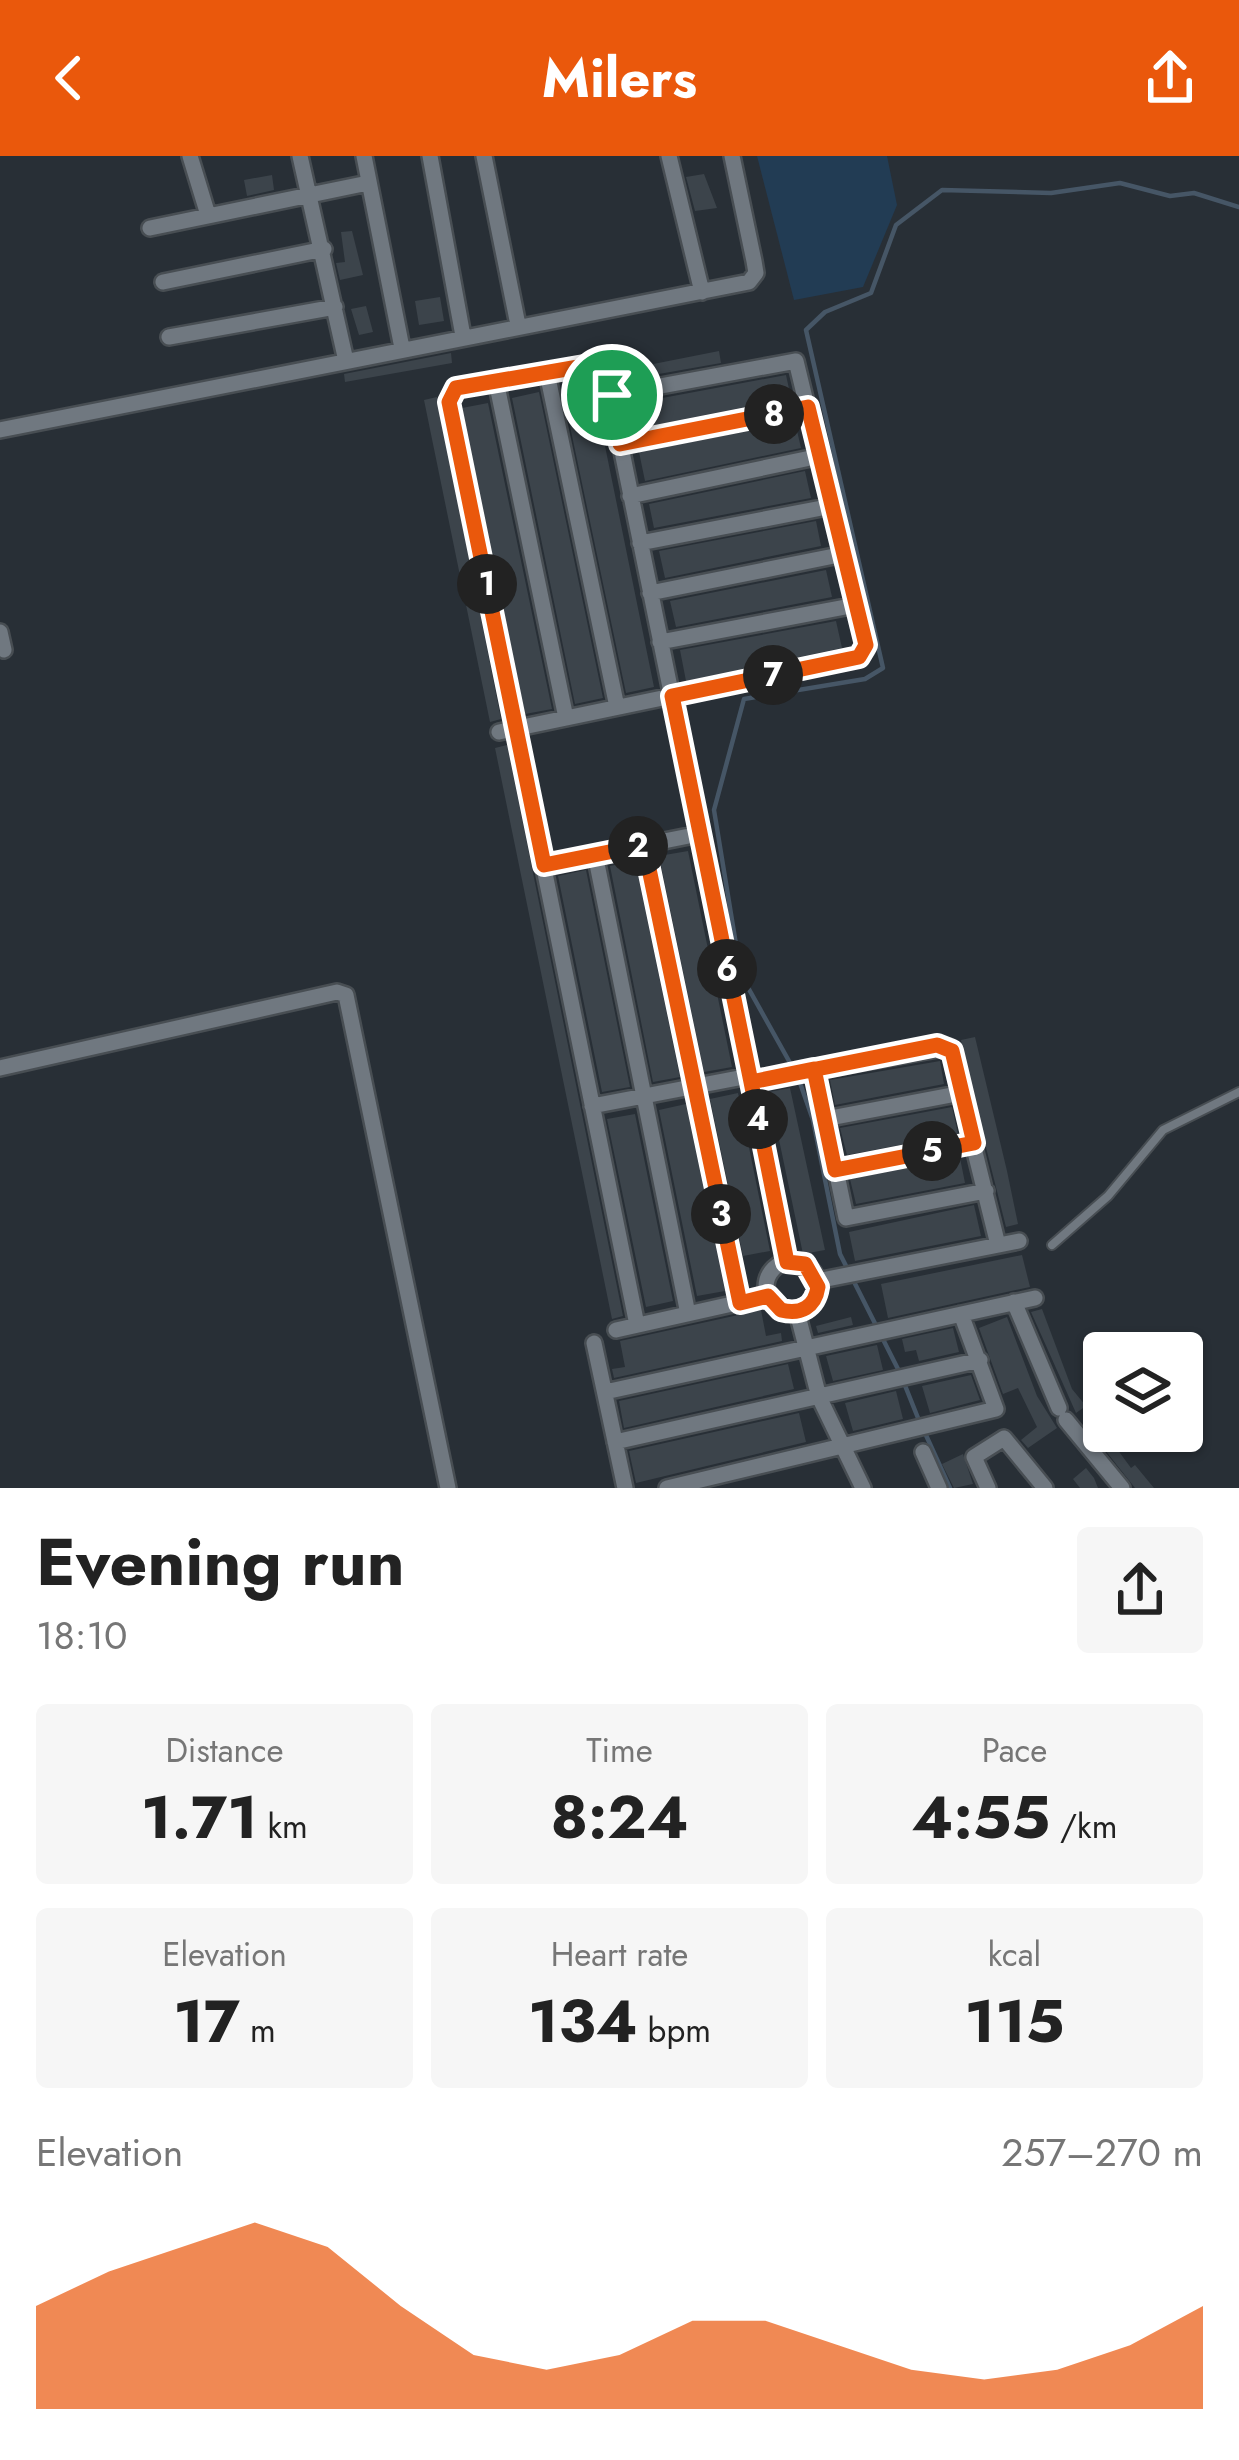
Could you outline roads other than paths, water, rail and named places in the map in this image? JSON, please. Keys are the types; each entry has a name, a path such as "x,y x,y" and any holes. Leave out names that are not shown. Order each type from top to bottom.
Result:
{"street":[{"path":"190,156 208,215"},
{"path":"300,156 346,361"},
{"path":"364,156 402,348"},
{"path":"430,156 464,336"},
{"path":"484,156 518,326"},
{"path":"669,156 702,292"},
{"path":"0,430 749,282 756,273 732,156"},
{"path":"150,228 368,183"},
{"path":"163,282 324,249"},
{"path":"170,337 335,307"},
{"path":"508,730 864,655 798,366 790,359 612,395"},
{"path":"637,1325 544,865 508,730 449,402 451,390 605,368 787,1262"},
{"path":"547,373 617,707"},
{"path":"496,381 566,718"},
{"path":"620,444 808,407"},
{"path":"630,496 820,457"},
{"path":"640,543 832,506"},
{"path":"650,593 844,554"},
{"path":"661,642 856,604"},
{"path":"0,632 4,650"},
{"path":"544,865 699,834"},
{"path":"644,845 740,1303"},
{"path":"595,854 688,1314"},
{"path":"0,1068 337,992 346,995 448,1488"},
{"path":"592,1106 944,1045 952,1051 998,1245"},
{"path":"802,1072 824,1119 844,1213 850,1220 986,1191"},
{"path":"824,1119 962,1093"},
{"path":"835,1170 974,1143"},
{"path":"817,1281 1019,1241"},
{"path":"787,1262 805,1264 817,1281 812,1303 797,1312 781,1310 768,1296 769,1276 787,1262"},
{"path":"616,1330 768,1296"},
{"path":"604,1392 1035,1298"},
{"path":"1014,1302 1062,1414 1122,1488"},
{"path":"797,1312 819,1397 863,1488"},
{"path":"668,1488 995,1409 962,1314"},
{"path":"594,1343 625,1488"},
{"path":"615,1442 980,1360"},
{"path":"988,1488 974,1457 1004,1438 1045,1488"},
{"path":"922,1452 939,1488"}],"lane":[{"path":"1052,1245 1108,1196 1163,1130 1239,1092"}],"waterway":[{"path":"794,1070 741,975 714,810 744,699 865,679 883,668 806,330 825,312 871,293 896,225 942,190 1051,193 1120,183 1170,196 1194,193 1239,207"},
{"path":"799,1080 813,1120 840,1254 900,1373"},
{"path":"904,1383 920,1423"},
{"path":"925,1433 950,1488"}]}
